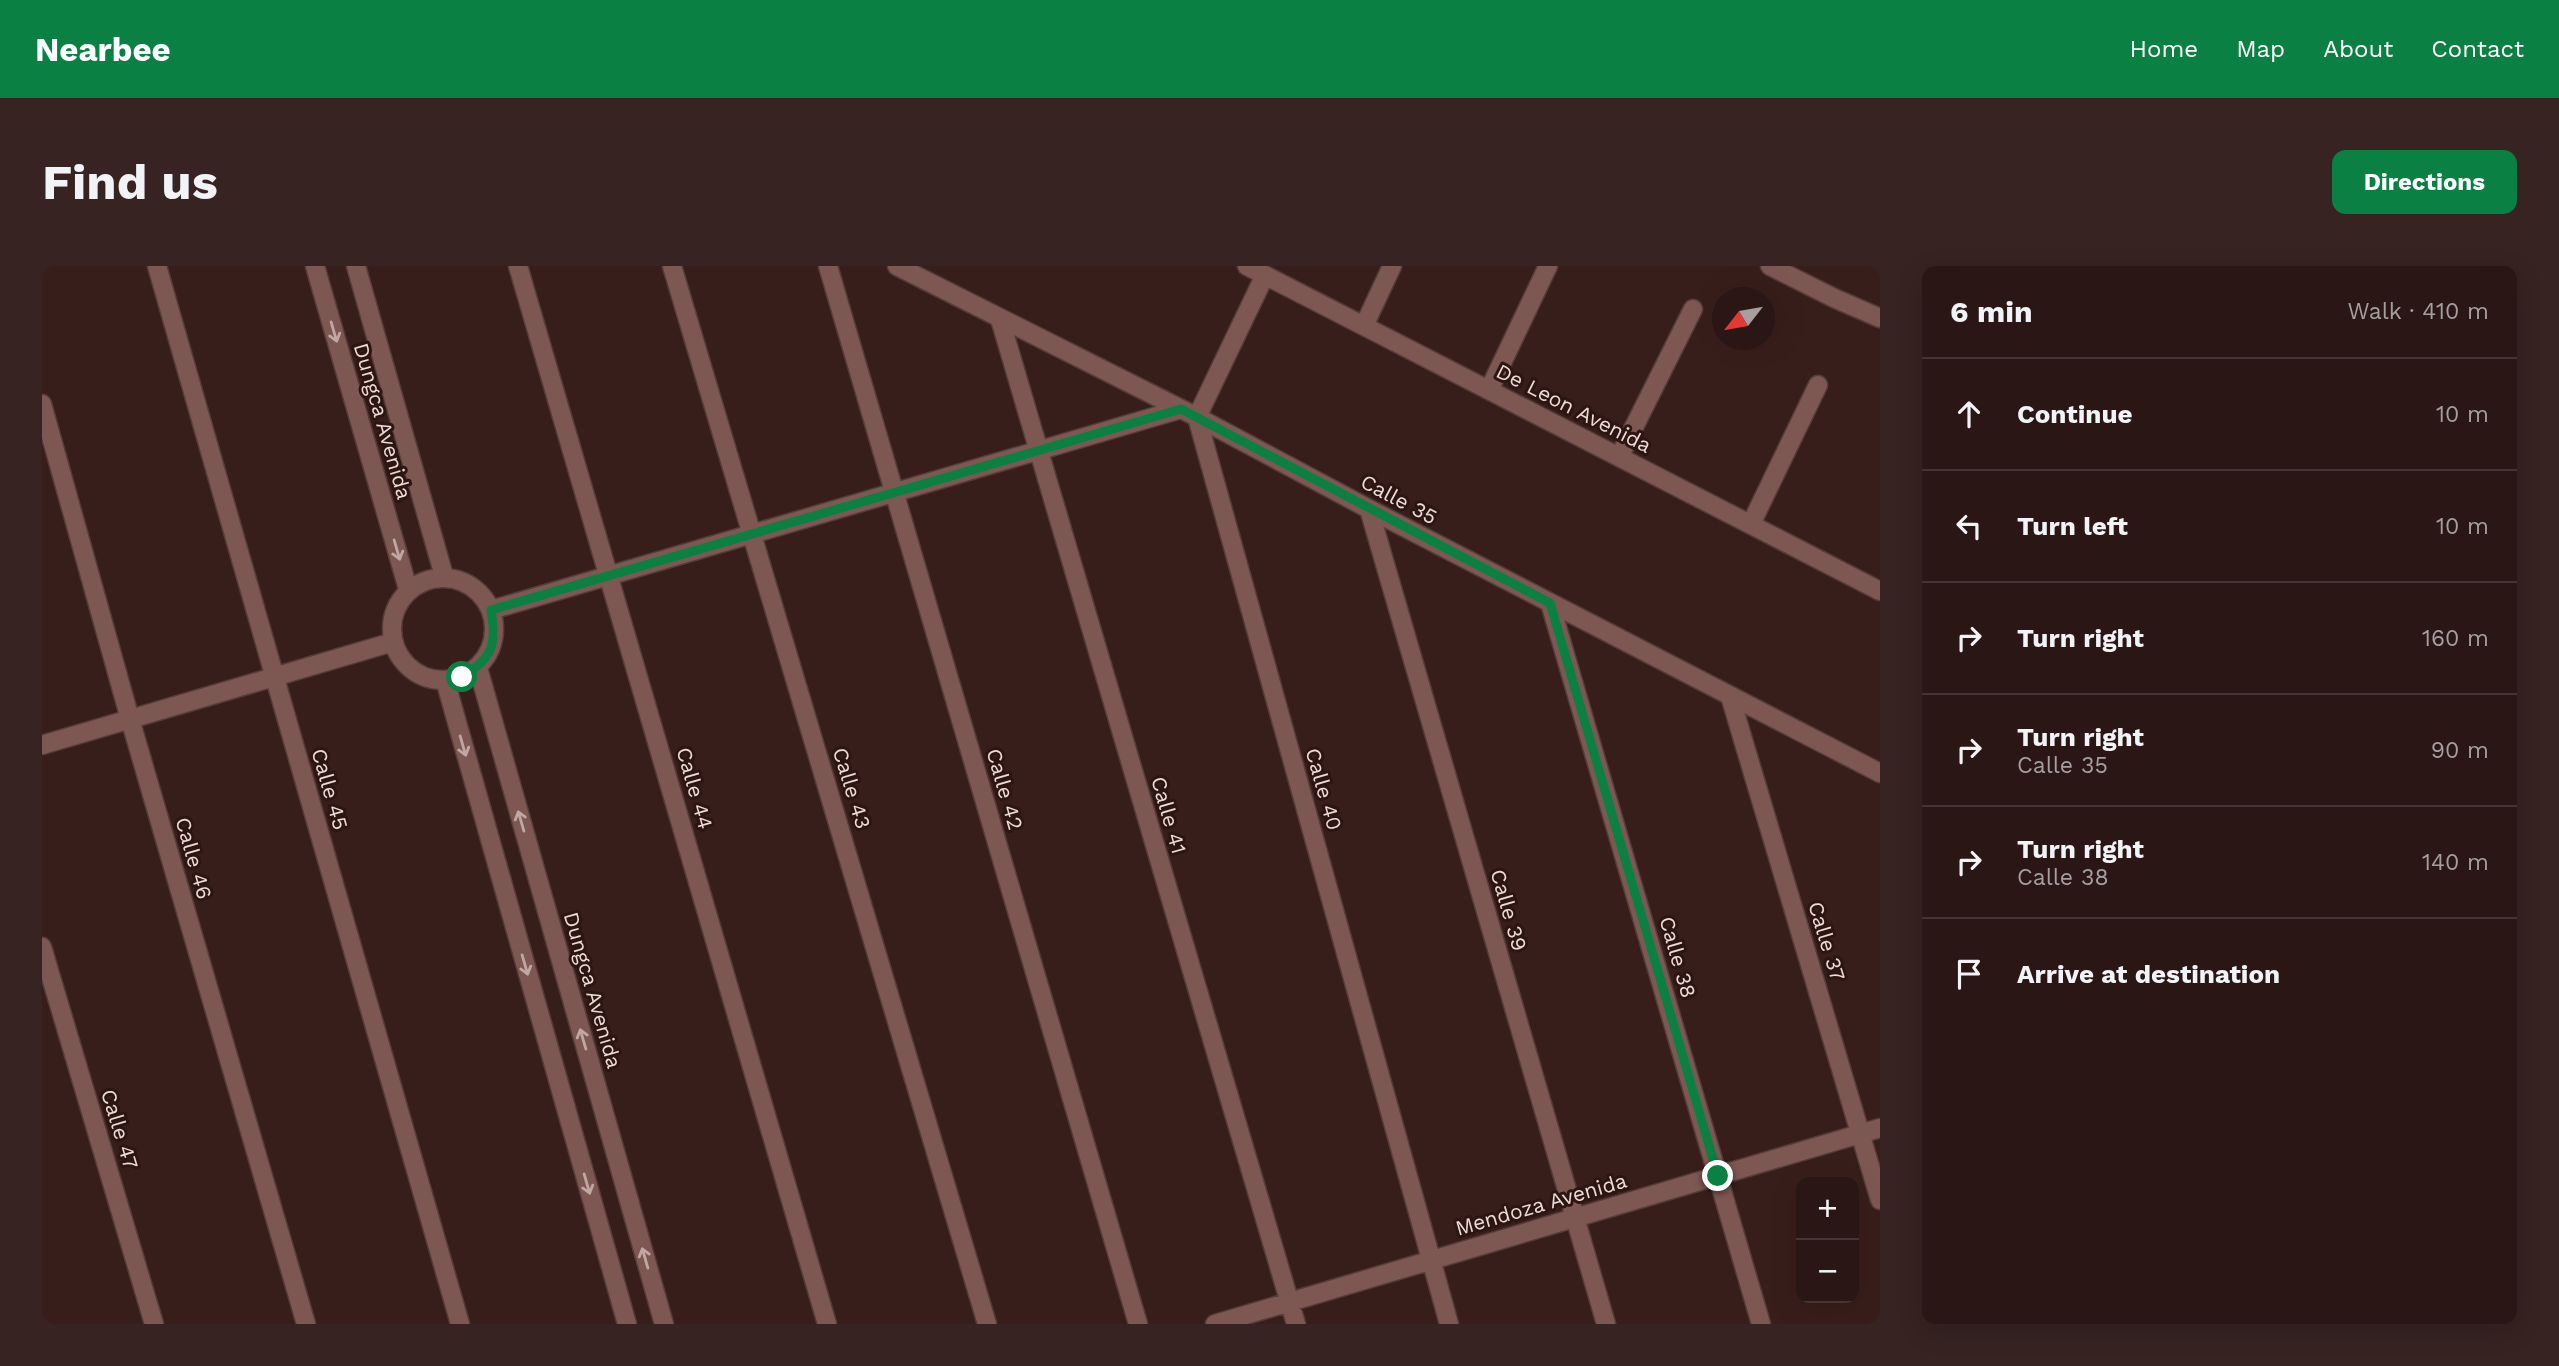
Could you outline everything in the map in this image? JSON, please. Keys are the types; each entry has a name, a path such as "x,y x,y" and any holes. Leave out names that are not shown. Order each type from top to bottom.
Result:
{"street":[{"name":"Calle 45","path":"157,266 460,1324"},
{"name":"Dungca Avenida","path":"315,266 408,590"},
{"name":"Dungca Avenida","path":"356,266 444,576"},
{"name":"Calle 44","path":"517,266 827,1324"},
{"name":"Calle 43","path":"672,266 988,1324"},
{"name":"Calle 42","path":"828,266 1138,1324"},
{"name":"Calle 35","path":"897,266 1197,417 1880,773"},
{"name":"De Leon Avenida","path":"1247,266 1880,591"},
{"path":"1364,326 1392,266"},
{"path":"1489,390 1548,266"},
{"path":"1770,266 1880,318"},
{"path":"1197,417 1265,275"},
{"path":"1619,457 1693,309"},
{"name":"Calle 41","path":"1000,319 1296,1324"},
{"path":"1751,524 1818,385"},
{"name":"Calle 46","path":"42,404 130,719 306,1324"},
{"path":"491,610 1181,409"},
{"name":"Calle 40","path":"1197,417 1450,1324"},
{"name":"Calle 39","path":"1369,509 1606,1324"},
{"path":"444,576 464,581 482,594 491,610 495,633 489,652 478,668 462,677 445,680 428,678 412,670 401,658 393,642 391,628 393,614 408,590 425,580 444,576"},
{"name":"Calle 38","path":"1550,603 1761,1324"},
{"path":"42,745 393,642"},
{"name":"Dungca Avenida","path":"478,668 664,1324"},
{"path":"445,680 627,1324"},
{"name":"Calle 37","path":"1730,696 1880,1200"},
{"name":"Calle 47","path":"42,947 154,1324"},
{"name":"Mendoza Avenida","path":"1214,1324 1880,1128"}],"route":[{"path":"462,677 478,668 489,652 495,633 491,610 1181,409 1550,603 1718,1176"}]}
